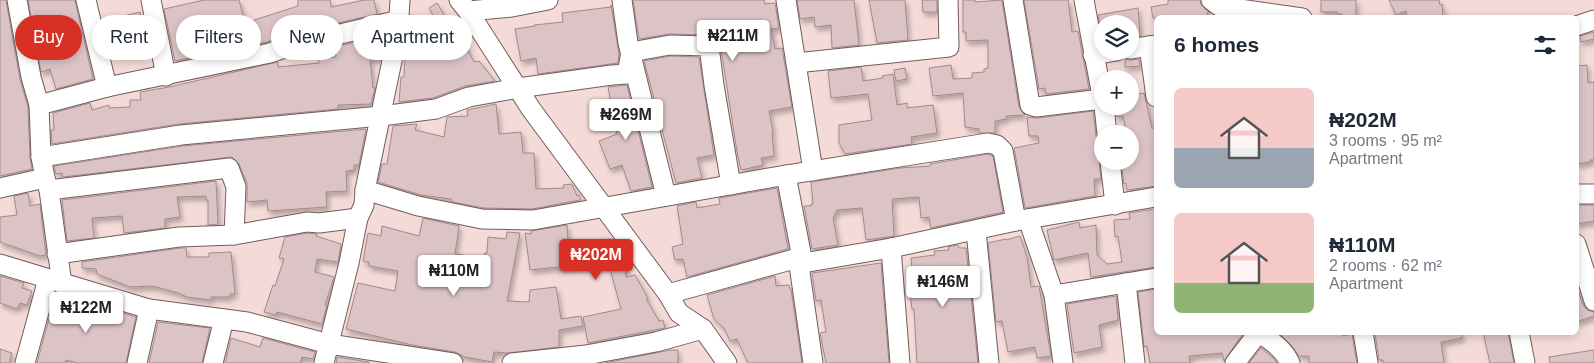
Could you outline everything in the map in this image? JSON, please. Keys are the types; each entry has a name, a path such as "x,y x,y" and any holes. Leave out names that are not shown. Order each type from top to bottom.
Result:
{"street":[{"path":"17,0 31,77 39,104 41,157 47,184 57,254 55,281 26,363"},
{"path":"86,0 107,87"},
{"path":"399,15 400,0"},
{"path":"464,5 512,7 548,0"},
{"path":"622,0 631,52 666,196"},
{"path":"786,0 813,171"},
{"path":"796,64 949,47 948,0"},
{"path":"1013,0 1030,105 1036,107 1094,98"},
{"path":"1084,0 1096,70"},
{"path":"155,1 166,76"},
{"path":"464,5 531,110 604,206 668,294 679,313 703,329 727,363"},
{"path":"1216,8 1279,15"},
{"path":"1579,25 1594,20"},
{"path":"39,104 107,87 270,53 290,46 353,31"},
{"path":"631,52 670,45 709,46 731,185"},
{"path":"1139,47 1153,45 1154,62"},
{"path":"41,157 181,135 436,109 470,97 518,88 627,74 631,52"},
{"path":"324,363 358,218 364,205 365,190 392,60"},
{"path":"365,190 418,206 482,219 533,220 786,175 988,143 997,145 1003,151 1022,220 1054,295 1063,363"},
{"path":"0,188 229,168 236,187 234,235"},
{"path":"1111,170 1115,205"},
{"path":"786,175 801,260 813,363"},
{"path":"1579,194 1594,194"},
{"path":"668,294 801,260 891,248 1022,220 1154,197"},
{"path":"57,254 179,237 234,235 307,222 319,223 358,218"},
{"path":"976,231 989,363"},
{"path":"891,248 900,363"},
{"path":"1579,254 1594,301"},
{"path":"0,264 149,309 248,322 329,344 453,363"},
{"path":"1054,295 1154,278"},
{"path":"1126,283 1135,363"},
{"path":"137,363 149,309"},
{"path":"213,363 224,319"},
{"path":"512,363 586,355 656,342 703,329"},
{"path":"1235,363 1256,335"},
{"path":"1261,335 1279,346 1286,354 1290,363"},
{"path":"1363,335 1368,363"},
{"path":"1520,335 1525,363"}],"building":[{"path":"0,0 6,0 15,60 17,60 28,107 32,169 0,176"},
{"path":"28,0 75,0 78,15 31,15"},
{"path":"204,0 239,0 243,15 176,15 176,60 180,60 175,61 164,9"},
{"path":"298,0 330,0 331,7 364,0 374,0 377,14 353,15 353,20 343,22 343,15 271,15 271,41 261,43 261,18 298,6"},
{"path":"633,0 764,0 765,4 775,3 779,28 771,29 775,49 782,48 792,107 769,111 773,132 774,156 761,158 763,165 741,170 721,48 748,45 747,24 705,26 706,35 670,34 639,39"},
{"path":"797,0 854,0 859,45 832,48 831,25 815,27 814,17 800,19"},
{"path":"869,0 905,0 908,40 877,43"},
{"path":"922,0 937,0 937,12 923,12"},
{"path":"963,0 975,0 975,2 1002,0 1019,107 1025,115 1006,116 1006,119 995,121 995,133 979,133 979,129 965,127 963,93 933,96 929,68 951,65 953,79 972,78 972,73 984,72 984,69 988,68 988,40 966,41 966,32 963,32"},
{"path":"1024,0 1068,0 1072,32 1078,31 1089,89 1046,94 1045,88 1039,89"},
{"path":"1168,0 1200,0 1201,5 1210,13 1207,13 1207,15 1154,15 1153,18 1151,7 1168,4"},
{"path":"1321,0 1356,0 1356,15 1321,12"},
{"path":"1389,0 1439,0 1440,5 1442,4 1443,15 1407,15 1406,11 1396,15"},
{"path":"437,3 444,15 433,15 429,8"},
{"path":"611,5 619,54 618,63 538,74 536,58 521,61 515,29 563,22 562,13 611,7"},
{"path":"1138,8 1138,15 1098,15"},
{"path":"140,12 141,15 128,15"},
{"path":"82,31 93,79 56,89 50,69 41,72 39,60 82,60"},
{"path":"1594,32 1594,39 1581,42 1580,36"},
{"path":"353,43 353,60 370,60 373,88 375,88 371,104 338,105 338,109 179,124 52,144 51,130 54,130 53,113 90,103 92,110 109,105 109,108 130,107 130,100 141,100 140,92 278,62 278,67 319,63 319,60 343,60 343,45"},
{"path":"671,56 699,57 714,155 697,158 702,178 676,183 644,61"},
{"path":"472,58 474,62 479,61 495,81 465,86 433,98 399,102 401,77 404,77 405,60 472,60"},
{"path":"1139,59 1140,66 1125,67 1125,60"},
{"path":"1587,65 1588,83 1594,82 1594,160 1579,164 1579,66"},
{"path":"861,67 863,81 883,78 882,76 893,74 897,105 907,103 907,108 933,105 937,133 911,137 912,144 845,154 839,143 839,125 872,120 868,94 831,98 828,71"},
{"path":"905,68 907,79 896,81 894,70"},
{"path":"627,85 652,187 631,191 622,165 610,169 599,141 617,134 608,87"},
{"path":"1144,93 1152,128 1154,128 1154,186 1127,190 1126,183 1124,184 1122,170 1139,170 1139,125 1125,125 1123,116 1117,117 1117,115 1139,115 1139,94"},
{"path":"496,104 499,134 521,132 523,153 534,153 536,189 564,188 563,185 572,184 577,196 580,195 580,200 532,209 483,208 453,202 451,199 421,195 378,182 382,164 387,164 393,126 417,124 415,130 444,137 447,117 468,116 467,110"},
{"path":"1093,111 1094,170 1100,170 1101,179 1094,179 1095,196 1025,208 1014,148 1039,143 1038,136 1029,136 1027,117 1037,118"},
{"path":"366,129 359,165 354,165 354,170 346,171 347,191 326,192 327,207 268,211 267,200 247,202 247,183 239,164 232,157 63,177 62,173 56,174 54,166 182,146"},
{"path":"988,154 993,156 1003,212 931,228 929,217 921,218 919,197 892,199 894,236 866,240 862,208 837,210 833,218 838,245 812,249 804,206 811,206 813,204 811,182 900,168 930,166 930,164"},
{"path":"216,181 218,224 208,225 208,200 206,200 206,196 177,197 180,217 165,219 165,228 124,233 122,216 92,218 94,238 67,241 62,200"},
{"path":"777,188 788,249 687,277 683,259 675,260 672,247 683,244 677,206 696,202 697,208 720,204 719,198"},
{"path":"28,193 30,206 40,204 46,255 40,256 0,242 0,217 17,215 14,196"},
{"path":"1579,205 1594,205 1594,221 1579,224"},
{"path":"1154,209 1154,267 1091,277 1088,253 1054,260 1047,230 1079,222 1080,228 1096,225 1097,255 1107,264 1122,262 1118,236 1115,237 1114,220 1130,219 1129,213"},
{"path":"423,218 459,226 455,254 484,258 485,253 487,253 488,237 506,239 507,232 520,233 507,301 529,302 530,290 556,287 561,319 581,316 583,326 559,330 559,347 508,353 494,352 492,362 465,357 455,352 412,345 346,329 358,283 395,291 398,271 369,266 369,262 363,261 368,233 381,236 382,226 419,236"},
{"path":"567,225 568,242 611,239 612,255 625,255 626,277 635,275 648,298 646,299 659,321 663,320 665,328 588,343 583,317 621,309 609,265 530,270 525,233 531,234 531,231"},
{"path":"308,233 317,234 316,236 341,244 338,262 317,259 315,272 334,277 325,305 327,305 322,324 277,312 276,315 264,312 284,259 279,258 285,237"},
{"path":"1020,236 1027,257 1031,287 1039,286 1051,356 1037,358 1035,347 1008,352 1002,321 996,322 988,243"},
{"path":"958,245 959,248 966,248 978,363 917,363 914,309 912,309 908,279 913,278 911,258 935,255 934,251 949,250 948,247"},
{"path":"186,248 187,257 209,257 209,253 231,252 235,294 230,294 230,297 211,297 211,300 187,297 153,286 130,287 97,274 96,269 82,268 82,262"},
{"path":"881,263 889,363 826,363 820,333 826,332 821,300 816,301 812,273"},
{"path":"0,276 24,283 22,288 32,291 27,305 20,303 17,309 0,303"},
{"path":"775,276 776,286 789,285 791,289 802,363 748,363 737,339 730,341 724,328 714,319 707,295"},
{"path":"1154,289 1154,335 1242,335 1224,361 1222,353 1189,356 1190,363 1150,363 1147,346 1144,347 1138,292"},
{"path":"56,293 136,317 126,363 78,363 66,360 65,363 37,363"},
{"path":"1579,293 1583,305 1587,310 1594,312 1594,316 1579,321"},
{"path":"1116,296 1118,320 1099,325 1102,347 1074,353 1067,304"},
{"path":"158,322 210,328 202,363 149,363"},
{"path":"1281,335 1352,335 1357,363 1309,363 1309,356 1299,356"},
{"path":"1375,335 1462,335 1462,338 1441,342 1444,363 1383,363 1383,360 1379,360"},
{"path":"1484,335 1509,335 1514,363 1490,363"},
{"path":"231,338 260,347 263,338 315,352 313,359 302,357 300,363 225,363"},
{"path":"1261,348 1272,357 1277,363 1249,363"},
{"path":"0,349 12,353 9,363 0,363"},
{"path":"678,350 678,363 605,363"},
{"path":"1594,350 1594,363 1550,363 1549,357"},
{"path":"337,357 369,362 369,363 336,363"}]}
